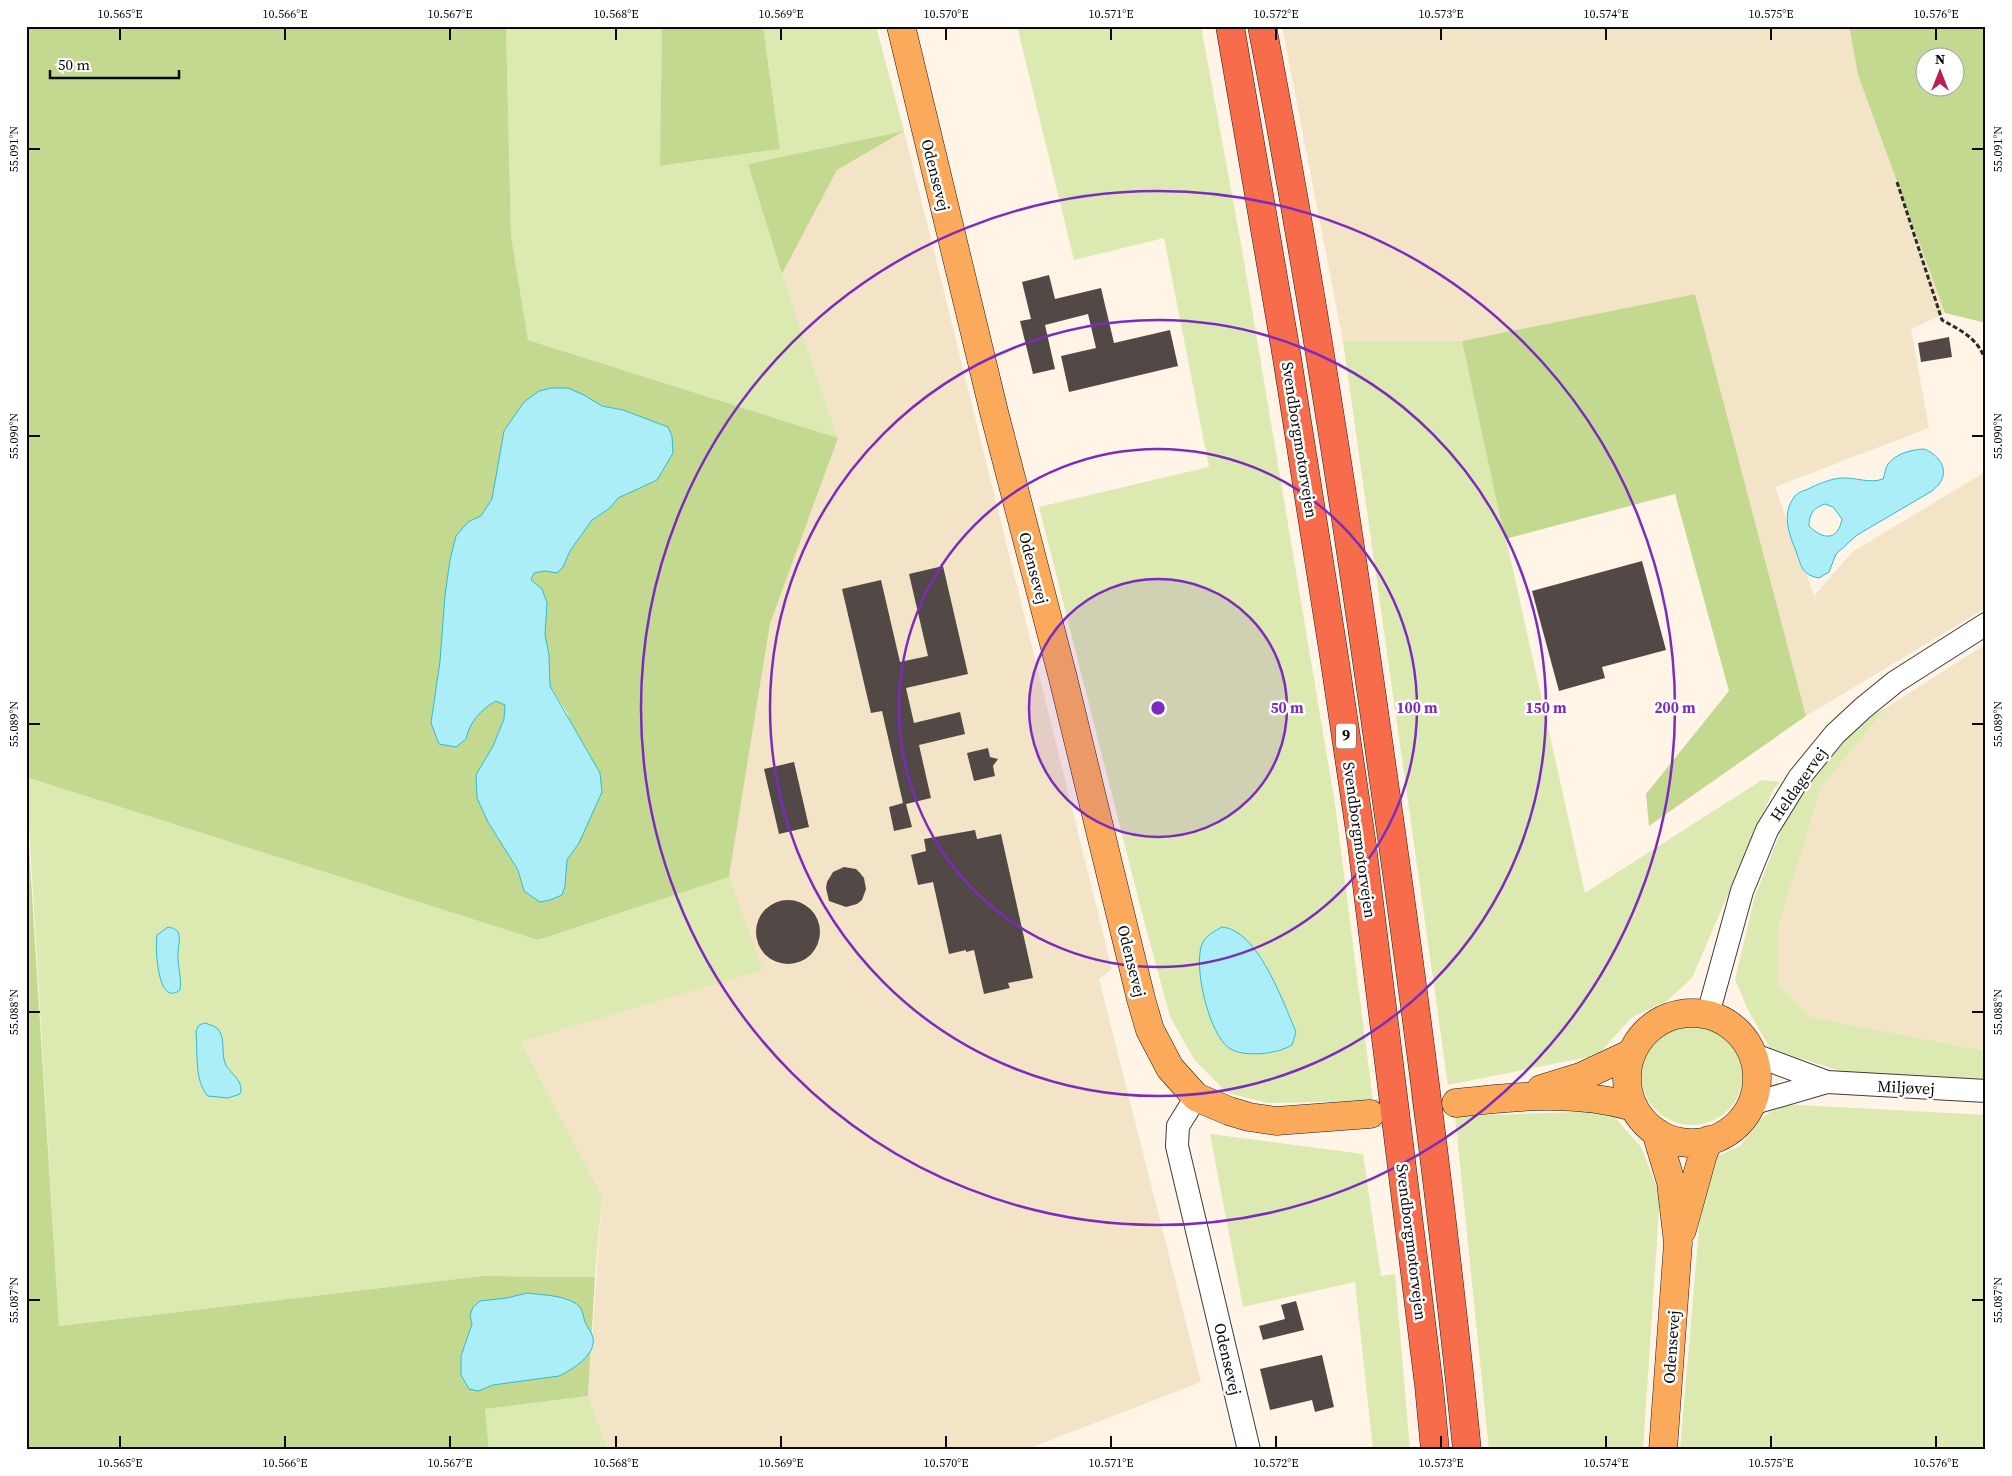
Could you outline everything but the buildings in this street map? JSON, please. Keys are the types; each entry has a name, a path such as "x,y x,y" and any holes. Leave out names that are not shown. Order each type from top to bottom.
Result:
{"highway":[{"name":"Svendborgmotorvejen","path":"1230,26 1287,358 1362,844 1427,1366 1435,1450"},
{"name":"Svendborgmotorvejen","path":"1262,26 1320,356 1371,690 1426,1088 1467,1450"}],"main road":[{"name":"Odensevej","path":"900,26 994,412 1063,678 1150,1030 1170,1068 1196,1097 1229,1111 1249,1117 1276,1121 1370,1114"},
{"path":"1689,1013 1708,1014 1722,1020 1735,1029 1745,1040 1752,1054 1757,1079 1752,1104 1741,1120 1726,1133 1709,1140 1691,1142 1673,1140 1656,1132 1640,1117 1634,1107 1628,1090 1627,1071 1632,1053 1641,1037 1655,1024 1671,1016 1689,1013"},
{"path":"1456,1103 1520,1095 1583,1076 1632,1053"},
{"path":"1520,1095 1584,1098 1634,1107"},
{"name":"Odensevej","path":"1656,1132 1671,1182 1678,1243 1663,1450"},
{"name":"Odensevej","path":"1678,1243 1703,1154 1709,1140"}],"street":[{"name":"Heldagervej","path":"1708,1014 1742,891 1766,830 1799,778 1835,734 1863,708 1895,682 1986,624"},
{"name":"Miljøvej","path":"1752,1054 1827,1082 1986,1091"},
{"name":"Miljøvej","path":"1752,1104 1827,1082"},
{"name":"Odensevej","path":"1196,1097 1178,1126 1177,1146 1249,1450"}],"path":[{"path":"1897,182 1942,320 1966,334 1980,347 1986,364"}],"shaded area":[{"path":"1282,26 1849,26 1858,75 1945,313 1911,329 1929,428 1775,487 1814,596 1852,552 1985,472 1986,608 1806,716 1695,294 1462,341 1343,341"},
{"path":"904,131 1112,969 1099,979 1201,1382 1025,1450 608,1450 588,1396 602,1196 521,1042 762,970 729,877 770,624 838,438 782,274 837,170"},
{"path":"1986,644 1986,1051 1811,1017 1778,984 1777,932 1821,788 1887,707"}],"green space":[{"path":"26,26 506,26 511,235 528,340 838,438 770,624 729,877 538,940 26,777","holes":["551,388 584,395 602,406 623,410 657,480 618,498 610,508 592,520 570,551 563,567 533,573 531,580 542,589 547,603 545,635 549,655 550,686 568,714 579,843 567,860 565,886 525,891 518,870 488,822 493,746 504,719 505,705 496,701 486,706 468,728 431,723 440,661 445,595 456,536 468,522 481,516 492,499 504,431 524,402"]},
{"path":"506,26 662,26 661,166 780,149 763,26 876,26 904,131 749,164 782,274 838,438 528,340 511,235"},
{"path":"662,26 763,26 780,149 660,166"},
{"path":"1017,26 1201,26 1241,244 1335,804 1373,1101 1268,1103 1227,1093 1194,1059 1170,1017 1039,507 1209,467 1164,238 1074,260"},
{"path":"1849,26 1986,26 1986,323 1945,313 1858,75"},
{"path":"904,131 837,170 782,274 748,164"},
{"path":"1695,294 1806,716 1649,826 1646,794 1729,691 1675,494 1505,539 1462,341"},
{"path":"1343,341 1462,341 1585,893 1762,780 1780,782 1773,790 1692,978 1667,1001 1631,1018 1598,1055 1448,1085"},
{"path":"1887,707 1821,788 1777,932 1778,984 1811,1017 1986,1051 1986,1081 1844,1072 1806,1060 1774,1055 1748,1010 1735,979 1755,896 1792,803 1843,732"},
{"path":"26,777 538,940 729,877 763,970 521,1042 602,1196 595,1277 482,1276 59,1326"},
{"path":"26,799 59,1326 482,1276 595,1277 588,1396 485,1409 489,1450 26,1450"},
{"path":"1692,1023 1711,1027 1728,1038 1739,1055 1743,1074 1739,1093 1728,1110 1711,1121 1692,1125 1673,1121 1656,1110 1645,1093 1641,1074 1645,1055 1656,1038 1673,1027"},
{"path":"1780,1104 1986,1115 1986,1450 1680,1450 1702,1193 1709,1160 1740,1146 1760,1120"},
{"path":"1609,1111 1641,1147 1660,1195 1643,1450 1489,1450 1455,1116"},
{"path":"1210,1134 1363,1154 1381,1276 1395,1274 1410,1450 1373,1450 1355,1282 1243,1307"},
{"path":"588,1396 608,1450 489,1450 485,1409"}],"water":[{"path":"551,388 568,388 602,406 623,410 668,427 672,436 673,453 657,480 618,498 610,508 592,520 570,551 563,567 557,573 545,571 534,573 531,580 542,589 547,603 545,635 549,655 550,686 600,773 602,792 579,843 567,860 565,886 562,895 540,902 524,891 518,870 488,822 477,798 476,775 493,746 504,719 505,705 496,701 485,708 473,722 466,739 456,747 439,744 431,723 440,661 445,595 456,536 468,522 481,516 492,499 504,431 524,402 539,391"},
{"path":"1924,449 1937,457 1942,466 1943,476 1938,485 1932,491 1857,535 1836,554 1829,572 1819,578 1809,575 1799,561 1788,524 1788,509 1795,496 1800,492 1830,480 1847,478 1873,481 1883,479 1887,466 1895,457 1909,451","holes":["1825,504 1833,507 1842,519 1837,531 1829,536 1814,531 1809,526 1811,515 1817,507"]},
{"path":"168,927 177,931 179,937 180,990 172,993 166,991 162,983 157,962 157,935"},
{"path":"1222,927 1235,931 1247,940 1268,969 1296,1032 1292,1045 1270,1053 1243,1053 1229,1048 1215,1029 1209,1015 1201,983 1200,954 1203,941"},
{"path":"206,1023 216,1027 220,1032 225,1063 239,1081 240,1094 228,1098 208,1096 200,1083 196,1033 199,1026"},
{"path":"527,1293 562,1298 577,1304 593,1338 591,1350 571,1370 559,1376 493,1385 478,1391 469,1389 461,1375 461,1356 472,1324 470,1315 473,1307 480,1301 507,1298"}],"tunnel":[{"path":"1371,1114 1452,1103"}]}
